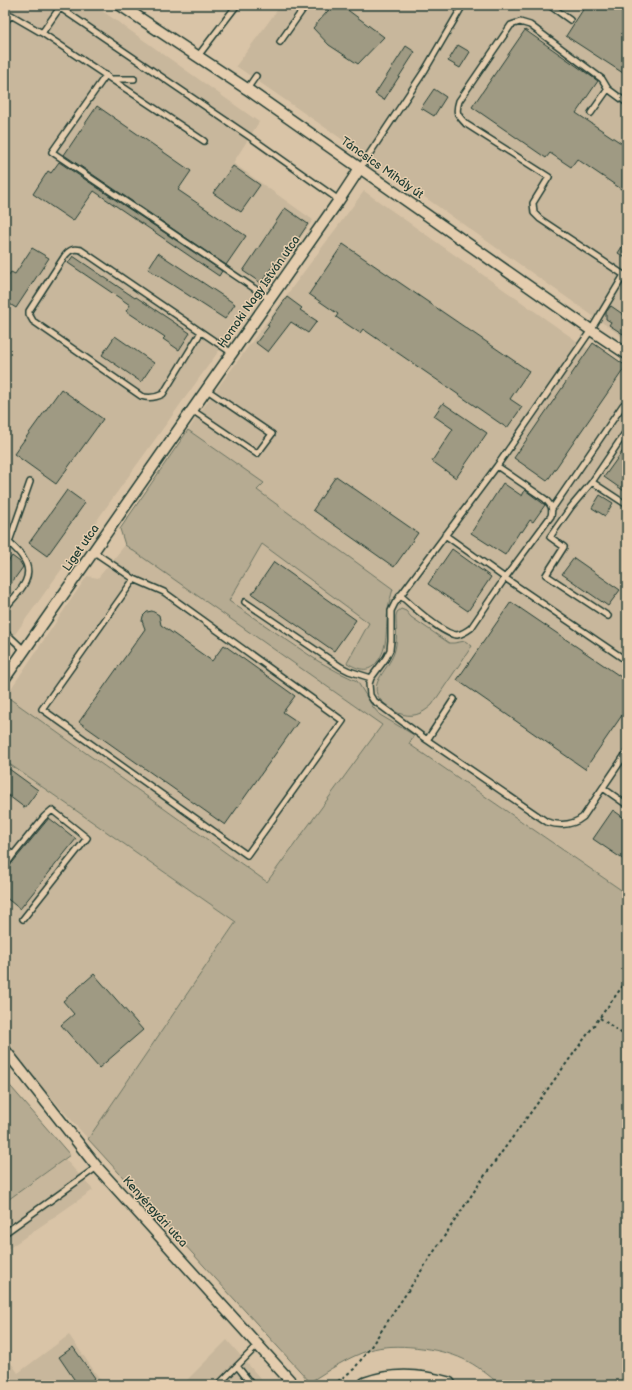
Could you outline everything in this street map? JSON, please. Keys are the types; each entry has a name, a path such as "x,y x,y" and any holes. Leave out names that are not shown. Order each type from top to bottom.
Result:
{"main road":[{"path":"366,1385 392,1379 413,1378 430,1380 448,1385"}],"street":[{"name":"Táncsics Mihály út","path":"120,5 247,89 627,354"},
{"name":"Homoki Nagy István utca","path":"178,431 360,168"},
{"name":"Liget utca","path":"5,678 178,431"},
{"name":"Kenyérgyári utca","path":"5,1050 97,1167 294,1385"}],"lane":[{"path":"198,56 237,5"},
{"path":"280,42 306,5"},
{"path":"360,168 425,70 463,5"},
{"path":"549,5 570,20"},
{"path":"42,33 59,6 243,132 339,200"},
{"path":"5,22 11,15 42,33 204,142"},
{"path":"627,103 608,89 602,79 530,25 520,22 511,25 459,101 457,110 458,115 466,124 549,177 533,203 534,213 540,220 625,276 591,330 497,466 400,595 391,611 390,650 371,678 369,690 373,700 378,705 546,822 554,824 571,824 578,822 627,752"},
{"path":"106,75 52,152 270,299"},
{"path":"247,89 256,76"},
{"path":"112,79 134,79"},
{"path":"591,113 608,89"},
{"path":"201,332 163,394 149,398 141,396 33,321 29,311 64,257 71,249 81,250 232,353"},
{"path":"192,410 258,454 272,434 206,390"},
{"path":"400,595 440,628 449,633 456,635 464,633 471,628 505,578 551,516 552,508 624,404"},
{"path":"608,616 546,575 564,547 550,537 571,507 592,482 627,430"},
{"path":"497,466 545,499 552,508"},
{"path":"5,547 9,542 30,482"},
{"path":"592,482 627,505"},
{"path":"445,535 505,578 627,661"},
{"path":"5,608 28,578 29,572 23,557 9,542"},
{"path":"94,552 134,579 164,592 343,720 247,855 42,709 134,579"},
{"path":"244,602 341,667 353,673 371,678"},
{"path":"5,632 25,651"},
{"path":"427,740 454,699"},
{"path":"603,788 627,805"},
{"path":"5,866 44,817 52,810 87,838 23,919"},
{"path":"5,850 13,855"},
{"path":"5,1233 97,1167"},
{"path":"218,1385 258,1345"},
{"path":"237,1366 252,1385"}],"path":[{"path":"333,1385 354,1369 370,1348 483,1178 627,980"},
{"path":"600,1018 627,1037"}],"shaded area":[{"path":"5,5 94,5 259,122 233,163 313,220 5,648"},
{"path":"281,5 627,5 627,340 236,66"},
{"path":"364,191 588,349 593,342 627,366 627,894 382,725 267,882 6,696 87,576 98,578 125,545 120,529 213,394"},
{"path":"188,430 264,483 257,490 393,589 389,602 385,644 381,656 374,666 366,669 355,667 347,663 369,623 262,544 229,601 318,661 357,681 373,707 380,715 414,735 409,744 627,894 627,1385 500,1385 487,1374 463,1359 430,1349 403,1346 391,1346 370,1350 354,1356 310,1382 88,1139 236,922 5,761 6,696 267,882 382,725 125,545 120,529"},
{"path":"401,609 406,611 411,617 449,643 465,641 472,646 432,705 416,715 403,715 393,710 379,698 376,691 379,679 394,653 396,640 396,616 397,612"},
{"path":"5,761 236,922 88,1139 5,1045"},
{"path":"5,1080 70,1155 5,1202"},
{"path":"65,1159 93,1190 5,1251 5,1202"},
{"path":"69,1335 104,1385 5,1385 5,1354 18,1373"},
{"path":"227,1340 266,1385 182,1385"}],"building":[{"path":"333,5 341,5 384,37 358,64 329,45 313,28"},
{"path":"586,5 627,5 627,67 623,73 566,36"},
{"path":"525,30 598,81 576,113 627,147 627,193 577,159 571,167 550,153 546,158 472,107"},
{"path":"458,45 470,52 460,68 448,61"},
{"path":"406,46 415,52 384,100 375,94"},
{"path":"434,89 446,97 434,116 421,108"},
{"path":"97,106 191,171 178,190 246,236 226,265 64,155"},
{"path":"59,162 222,271 219,276 94,191 73,221 33,194 48,171 51,173"},
{"path":"233,166 260,185 241,212 213,193"},
{"path":"285,208 308,224 276,272 271,268 261,283 243,271"},
{"path":"627,239 627,259 618,253"},
{"path":"343,244 529,371 510,399 522,407 507,428 363,329 360,333 336,317 338,314 309,294"},
{"path":"32,248 49,258 16,308 5,301 5,280 11,272 15,274"},
{"path":"158,253 235,304 225,319 148,269"},
{"path":"73,256 190,333 179,350 163,339 165,337 126,311 130,305 68,263"},
{"path":"287,297 302,308 300,310 317,321 308,333 291,322 268,352 256,343 269,326 267,325"},
{"path":"611,306 627,317 627,328 623,334 609,325 611,322 606,319 606,312"},
{"path":"115,336 154,363 141,382 102,355"},
{"path":"593,343 626,366 547,481 514,458"},
{"path":"61,389 103,419 56,484 14,454"},
{"path":"443,403 487,433 456,478 432,461 453,429 434,416"},
{"path":"627,445 627,493 604,477"},
{"path":"336,476 418,533 394,567 313,510"},
{"path":"503,483 522,496 525,490 545,505 533,522 530,520 522,532 520,531 505,555 471,533"},
{"path":"67,490 85,503 47,556 29,543"},
{"path":"600,495 613,503 605,516 592,508"},
{"path":"452,549 491,577 468,611 428,584"},
{"path":"12,556 20,562 23,567 5,592 5,566"},
{"path":"574,558 620,590 608,606 562,574"},
{"path":"274,562 356,620 334,651 252,594"},
{"path":"511,602 627,681 627,708 585,769 457,680"},
{"path":"152,611 159,615 161,625 212,661 224,645 295,696 283,712 298,722 225,825 79,722 145,629 142,621 143,616 147,612"},
{"path":"5,766 38,790 25,808 5,793"},
{"path":"613,810 627,820 627,862 593,839"},
{"path":"49,818 76,839 20,909 5,897 5,870"},
{"path":"94,974 143,1030 99,1068 61,1025 74,1014 63,1001"},
{"path":"73,1347 95,1378 86,1385 78,1385 59,1357"}]}
